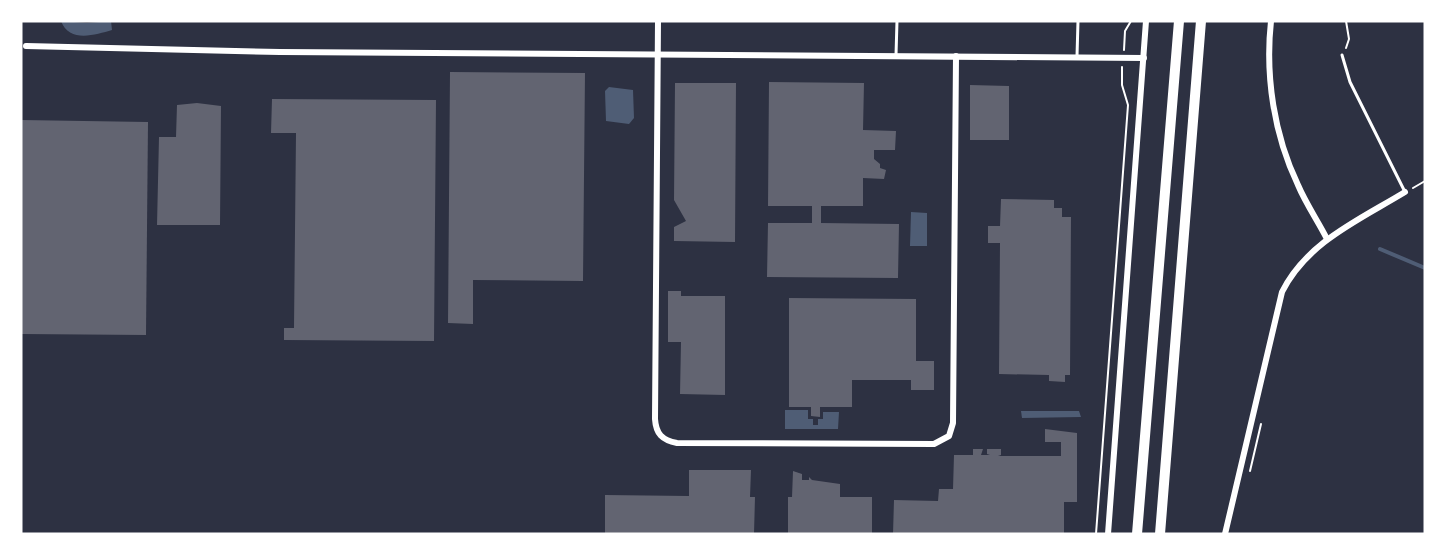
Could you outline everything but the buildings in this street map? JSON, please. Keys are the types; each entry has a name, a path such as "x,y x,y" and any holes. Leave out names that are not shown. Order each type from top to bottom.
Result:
{"highway":[{"path":"1137,534 1179,21"},
{"path":"1160,534 1201,21"}],"street":[{"path":"658,21 655,419 657,433 662,438 677,444 934,444 949,436 952,423 956,56"},
{"path":"1108,534 1146,21"},
{"path":"1271,21 1270,82 1277,127 1298,187 1327,239"},
{"path":"26,46 292,52 1144,58"},
{"path":"1225,534 1282,292 1302,260 1327,239 1405,192"}],"lane":[{"path":"896,55 897,21"},
{"path":"1077,58 1078,21"},
{"path":"1342,55 1350,82 1405,192"}],"path":[{"path":"1096,534 1128,105 1122,86 1125,31 1131,21"},
{"path":"1342,55 1349,39 1347,21"},
{"path":"1405,192 1425,181"}],"water":[{"path":"61,21 87,23 111,21 112,30 91,35 76,35 65,28"},
{"path":"609,87 633,90 634,118 629,124 606,121 605,91"},
{"path":"911,212 927,213 927,246 910,246"},
{"path":"785,410 808,410 808,419 813,419 813,425 818,425 818,419 823,419 823,412 839,412 838,429 785,429"},
{"path":"1021,411 1079,411 1081,417 1022,418"}],"waterway":[{"path":"1380,249 1425,268"}]}
